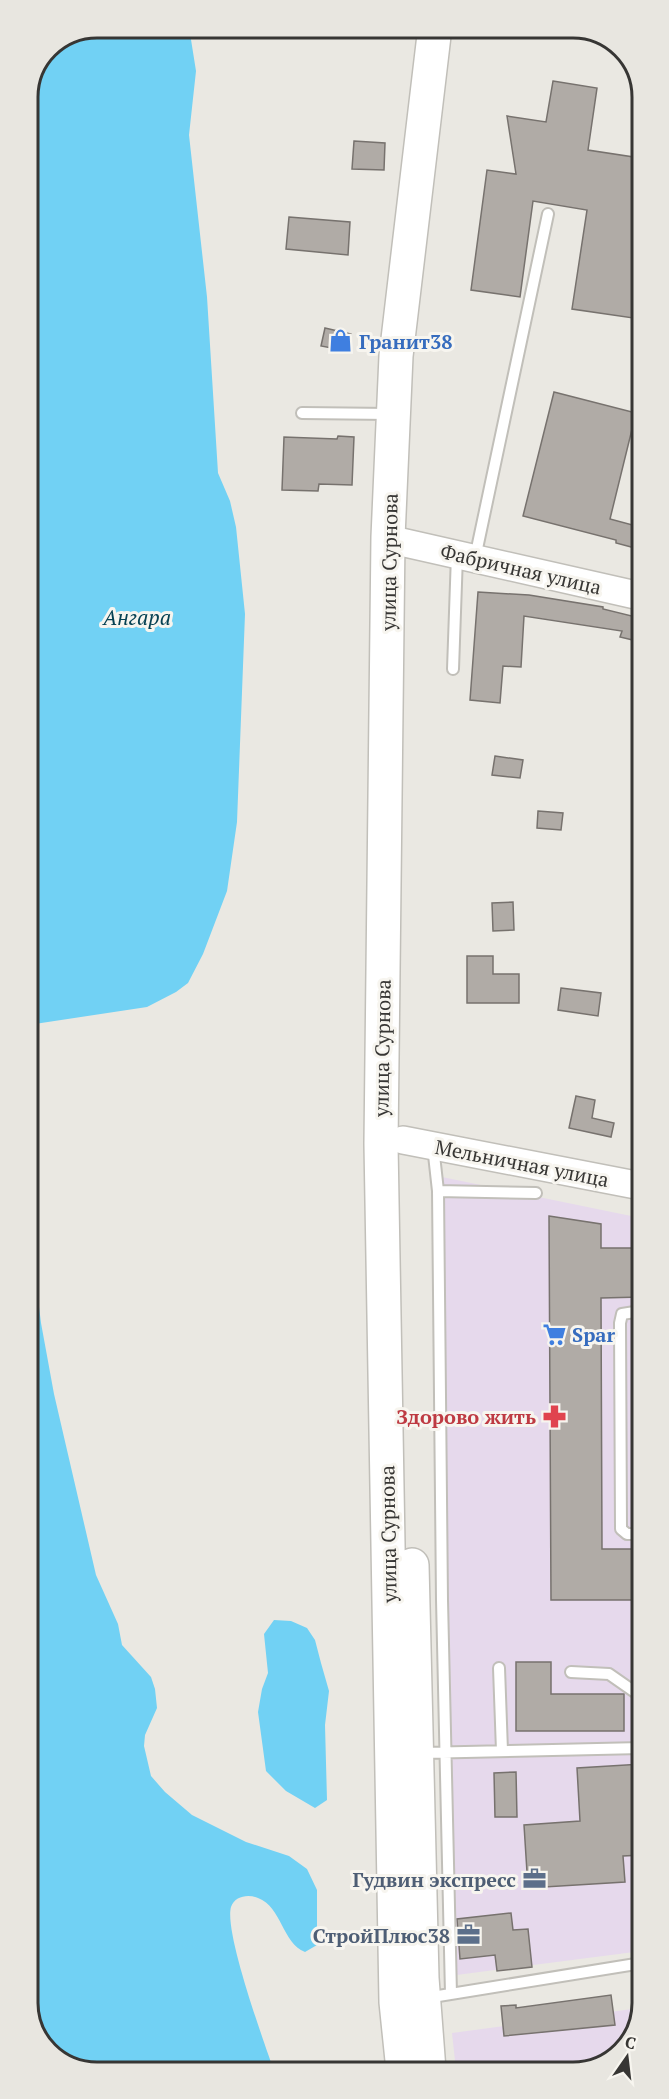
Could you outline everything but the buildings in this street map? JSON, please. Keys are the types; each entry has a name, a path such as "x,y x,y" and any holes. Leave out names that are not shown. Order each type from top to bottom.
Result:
{"main road":[{"name":"улица Сурнова","path":"402,2062 396,1990 381,1144 388,537 397,344 434,38"},
{"name":"улица Сурнова","path":"430,2062 438,1997 401,542 422,245 448,38"}],"street":[{"name":"Фабричная улица","path":"401,542 632,594"},
{"name":"Мельничная улица","path":"418,1143 632,1184"}],"lane":[{"path":"453,669 466,557 548,214"},
{"path":"302,413 393,414"},
{"path":"418,1143 438,1191 431,1752 632,1748"},
{"path":"438,1191 536,1193"},
{"path":"632,1312 622,1314 620,1347 621,1529 627,1534 632,1534"},
{"path":"499,1668 502,1751"},
{"path":"571,1672 609,1674 632,1690"},
{"path":"438,1997 632,1965"}],"shaded area":[{"path":"432,1175 632,1216 632,1952 449,1976"},
{"path":"631,2009 625,2027 597,2027 597,2056 595,2057 572,2062 455,2062 452,2033"}],"water":[{"name":"Ангара","path":"97,37 191,37 196,71 189,135 207,297 218,473 230,501 236,527 245,614 237,822 227,891 203,954 188,983 147,1007 37,1024 37,97 42,74 55,55 74,42"},
{"path":"37,1291 54,1394 96,1575 118,1624 122,1645 151,1677 155,1689 157,1708 145,1735 144,1746 151,1776 165,1792 192,1815 246,1842 289,1856 307,1869 317,1890 317,1945 305,1952 291,1941 266,1903 258,1898 246,1896 233,1903 230,1920 233,1939 271,2061 85,2060 67,2054 52,2041 40,2017 37,2002"},
{"path":"274,1620 291,1621 307,1628 315,1640 329,1691 325,1725 327,1800 315,1808 286,1791 266,1771 258,1712 262,1689 268,1673 264,1634"}],"place":[{"name":"Гранит38","path":"341,341"},
{"name":"Spar","path":"554,1334"},
{"name":"Здорово жить","path":"554,1416"},
{"name":"Гудвин экспресс","path":"534,1879"},
{"name":"СтройПлюс38","path":"468,1935"}]}
